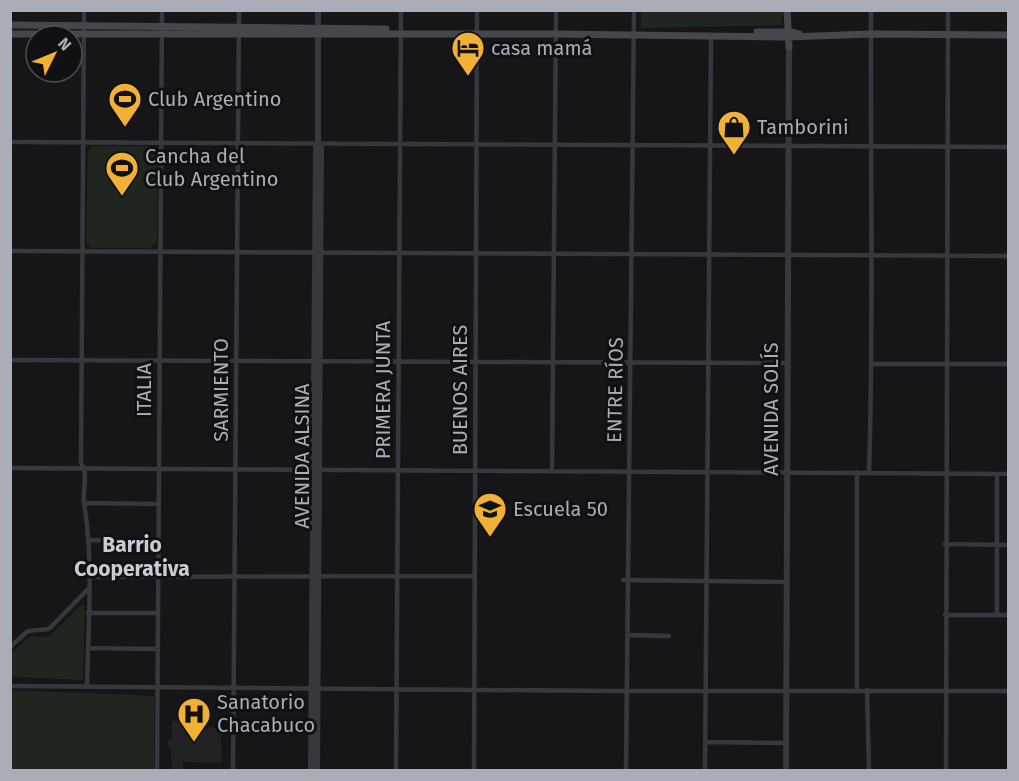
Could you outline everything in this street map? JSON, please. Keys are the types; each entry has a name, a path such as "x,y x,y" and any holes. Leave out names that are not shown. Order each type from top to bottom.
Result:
{"main road":[{"name":"AVENIDA SOLÍS","path":"787,10 789,47"},
{"name":"AVENIDA SOLÍS","path":"789,34 792,10"},
{"path":"84,26 162,26 239,31 318,32 1008,35"},
{"path":"84,34 162,35 239,31"},
{"path":"634,33 789,34"}],"street":[{"name":"ITALIA","path":"157,771 162,10"},
{"name":"SARMIENTO","path":"233,771 239,10"},
{"name":"AVENIDA ALSINA","path":"317,771 316,469 321,148 318,142 318,10"},
{"name":"PRIMERA JUNTA","path":"396,771 401,10"},
{"name":"BUENOS AIRES","path":"474,771 477,10"},
{"path":"552,470 556,10"},
{"name":"ENTRE RÍOS","path":"626,771 625,580 629,471 634,10"},
{"path":"869,472 873,364 870,255 871,10"},
{"path":"946,771 948,10"},
{"path":"705,771 711,35"},
{"name":"AVENIDA SOLÍS","path":"786,771 789,47"},
{"path":"84,84 81,463 85,468 84,503 88,540 87,686"},
{"path":"10,142 1008,147"},
{"path":"10,251 1008,256"},
{"path":"10,360 788,363"},
{"path":"873,364 1008,364"},
{"path":"10,468 1008,474"},
{"path":"857,472 857,690"},
{"path":"997,474 997,615"},
{"path":"84,503 159,504"},
{"path":"88,540 158,541"},
{"path":"945,544 1008,545"},
{"path":"88,577 475,576"},
{"path":"625,580 787,582"},
{"path":"10,647 28,631 49,629 88,589"},
{"path":"88,613 158,613"},
{"path":"945,615 1008,615"},
{"path":"627,635 669,636"},
{"path":"88,648 158,650"},
{"path":"10,686 627,691 1008,691"},
{"name":"AVENIDA ALSINA","path":"311,771 315,687"},
{"path":"867,690 869,771"},
{"path":"706,742 786,743"}],"shaded area":[{"path":"641,11 782,11 782,25 641,28"},
{"name":"Cancha del Club Argentino","path":"93,146 152,146 158,152 157,242 150,248 92,248 86,243 88,152"},
{"path":"82,604 85,606 83,680 11,677 12,652 31,636 47,637 52,634"},
{"path":"11,690 154,696 154,770 11,770"},
{"name":"Sanatorio Chacabuco","path":"184,720 184,729 220,728 222,763 183,762 183,770 172,770 171,747 167,747 168,740 172,739 172,721"}],"place":[{"name":"casa mamá","path":"468,77"},
{"name":"Club Argentino","path":"125,128"},
{"name":"Tamborini","path":"734,156"},
{"name":"Cancha del Club Argentino","path":"122,197"},
{"name":"Escuela 50","path":"490,538"},
{"name":"Sanatorio Chacabuco","path":"194,743"}],"district":[{"name":"Barrio Cooperativa","path":"132,557"}]}
